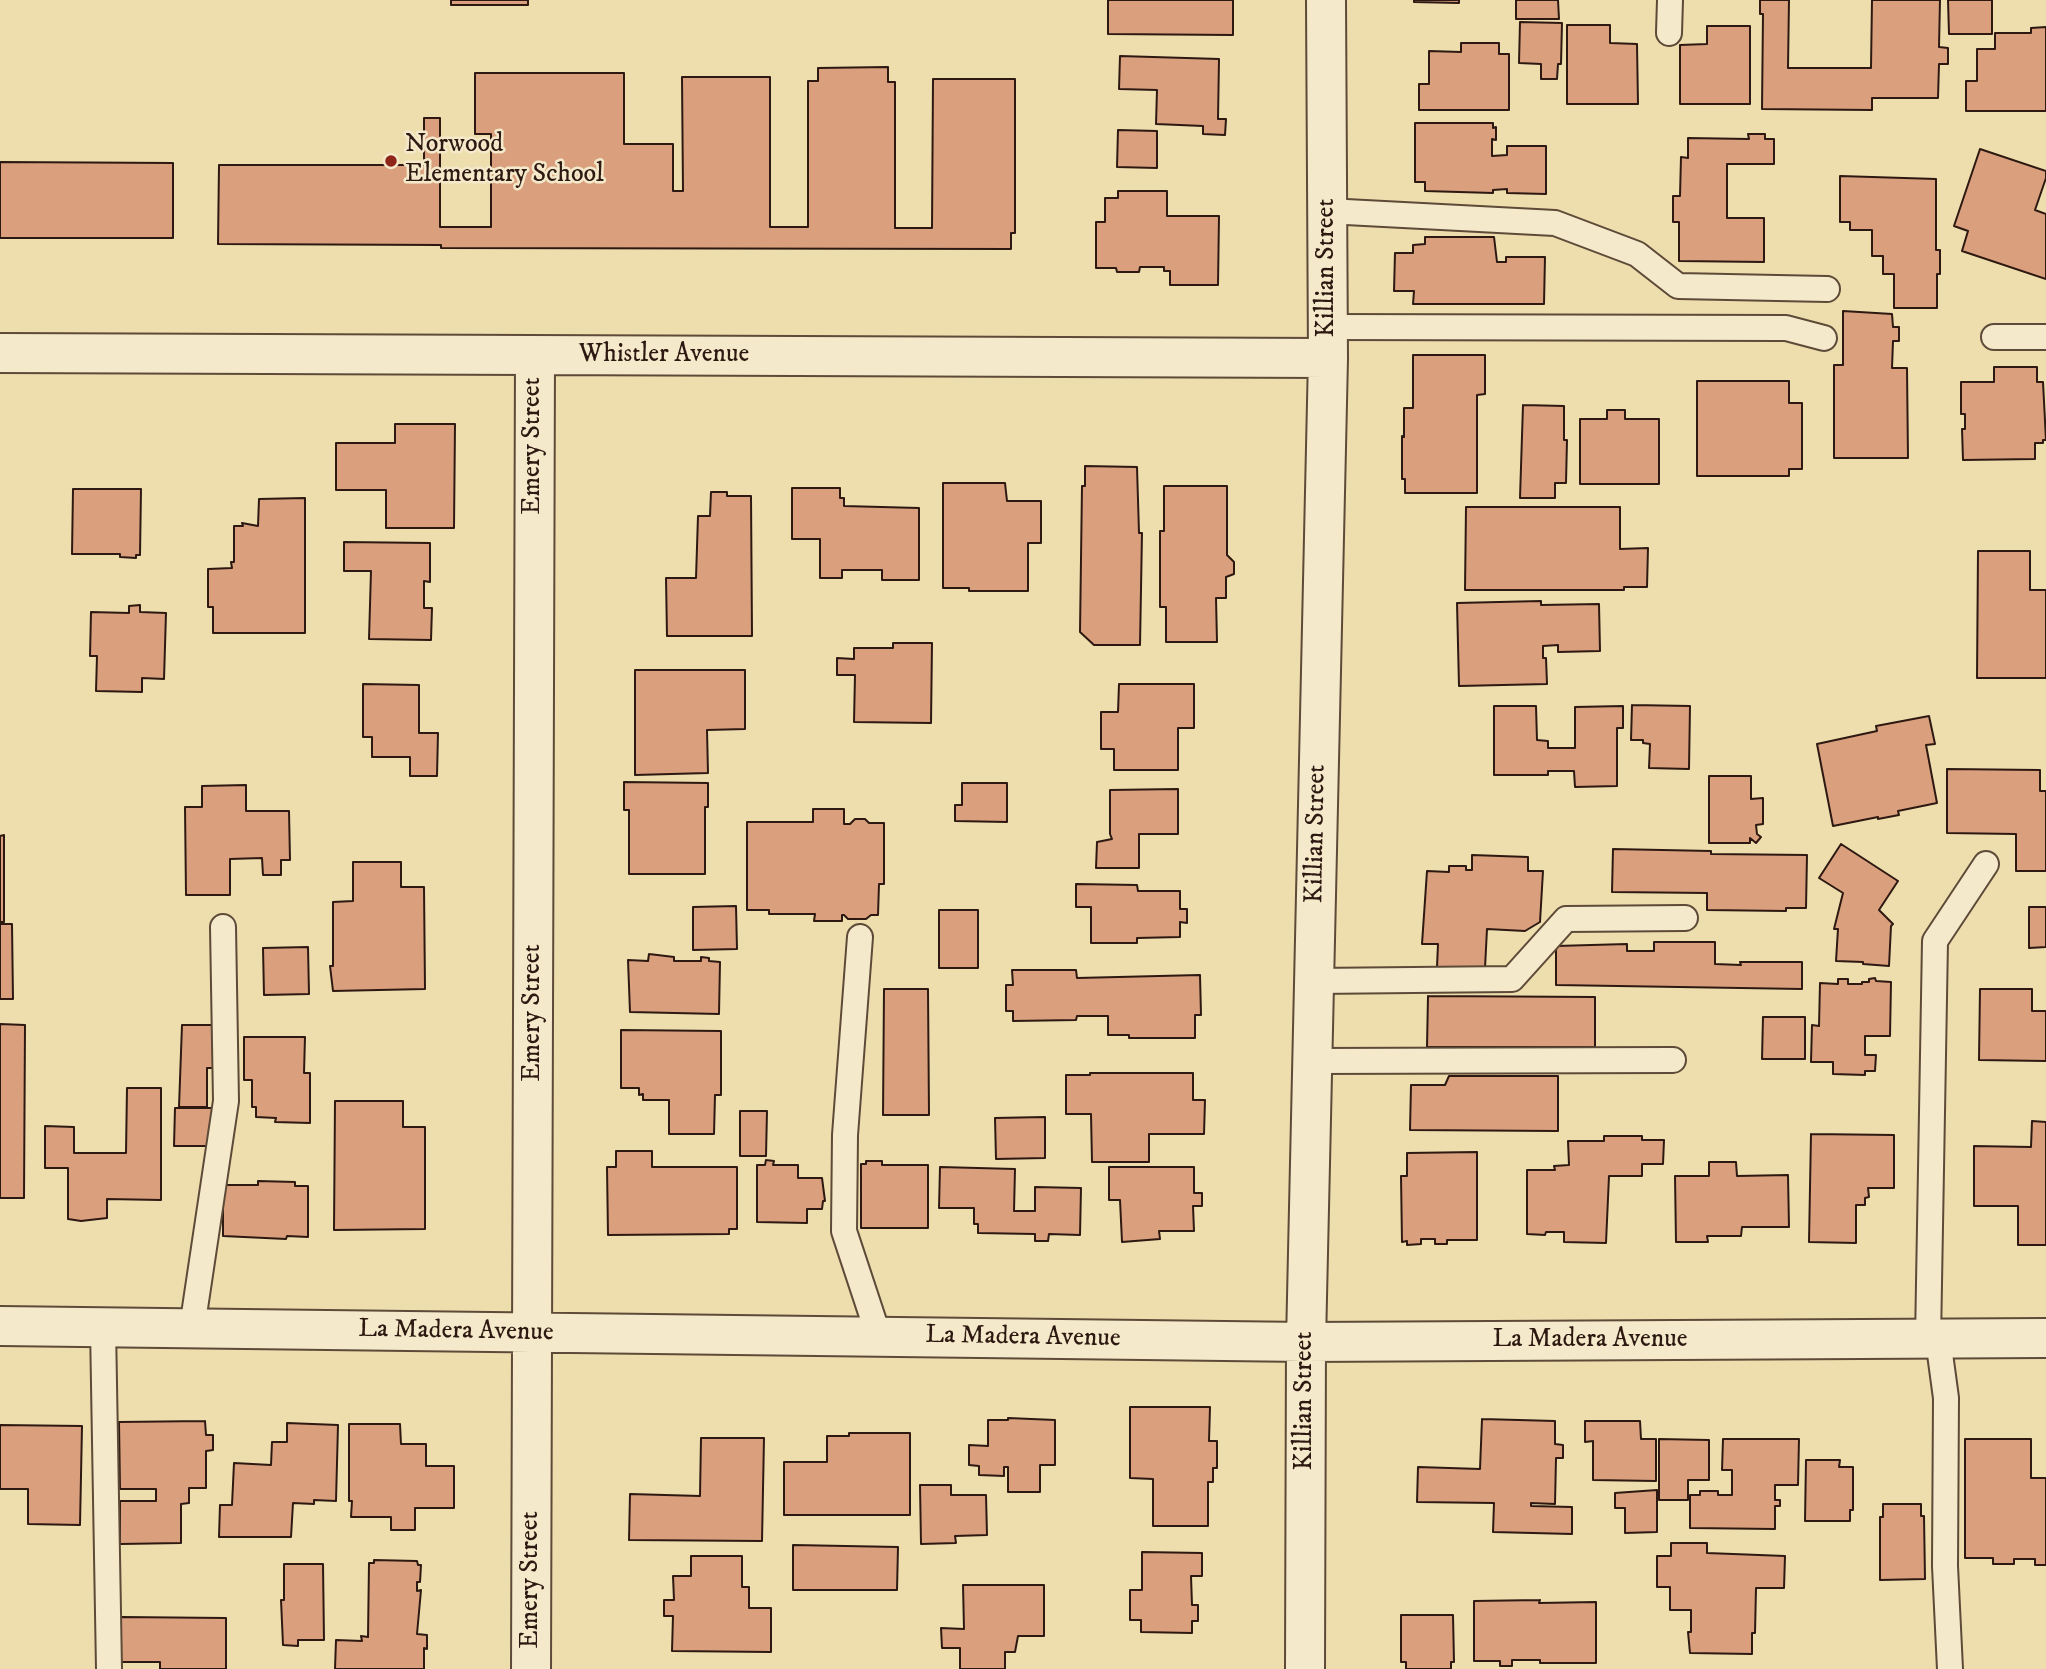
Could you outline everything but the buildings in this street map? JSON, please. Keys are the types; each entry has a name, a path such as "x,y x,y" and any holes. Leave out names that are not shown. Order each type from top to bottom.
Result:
{"street":[{"name":"Killian Street","path":"1305,1669 1306,1342 1328,342 1326,0"},
{"name":"Whistler Avenue","path":"0,353 534,356 1328,342"},
{"name":"Emery Street","path":"531,1669 534,356"},
{"name":"La Madera Avenue","path":"0,1326 1306,1342 2046,1338"}],"lane":[{"path":"1669,33 1670,0"},
{"path":"1327,211 1555,223 1637,254 1678,286 1828,289"},
{"path":"1328,342 1786,328 1824,338"},
{"path":"1994,337 2046,337"},
{"path":"1950,1669 1945,1566 1947,1398 1933,1340 1936,941 1986,864"},
{"path":"1314,981 1512,979 1566,919 1685,918"},
{"path":"192,1328 226,1101 223,927"},
{"path":"860,937 845,1135 844,1231 879,1337"},
{"path":"1312,1061 1673,1060"},
{"path":"103,1327 109,1669"}],"place":[{"name":"Norwood Elementary School","path":"391,161"}]}
